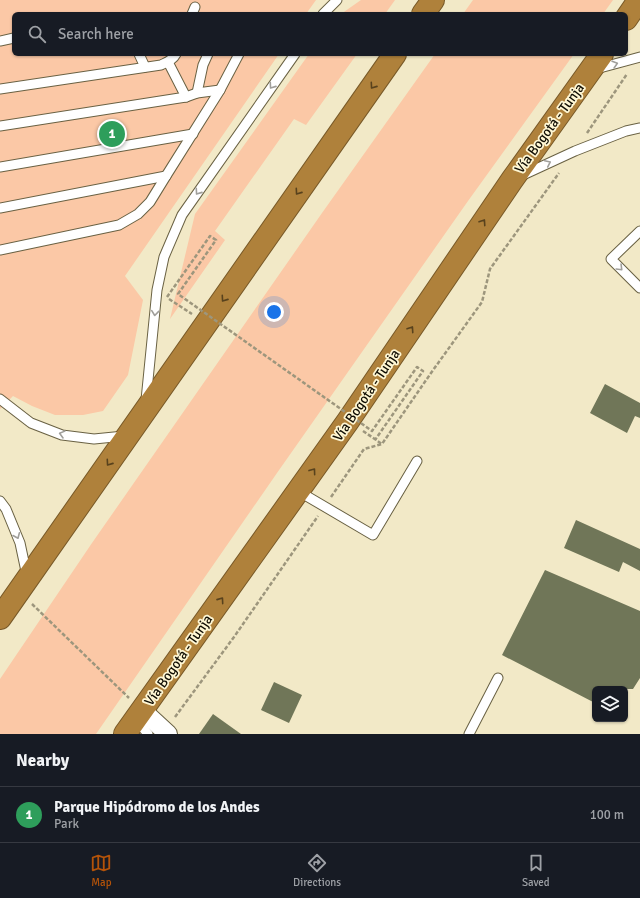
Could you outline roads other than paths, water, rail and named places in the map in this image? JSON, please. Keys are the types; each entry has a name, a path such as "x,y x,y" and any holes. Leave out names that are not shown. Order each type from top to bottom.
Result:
{"highway":[{"path":"424,12 433,0"},
{"path":"628,16 639,0"},
{"path":"0,618 394,56"},
{"name":"Vía Bogotá - Tunja","path":"147,727 298,491 348,422 512,180 596,62"}],"lane":[{"path":"325,12 337,0"},
{"path":"0,41 12,38"},
{"path":"140,56 145,67"},
{"path":"0,89 161,65 168,62 175,56"},
{"path":"196,93 203,64 207,56"},
{"path":"0,250 119,225 138,214 150,202 220,90 238,56"},
{"path":"145,411 157,290 164,257 182,215 294,56"},
{"path":"596,62 639,57"},
{"path":"168,62 186,97"},
{"path":"0,126 186,97 196,93 220,90"},
{"path":"512,180 575,151 626,131 640,128"},
{"path":"0,168 192,134"},
{"path":"0,208 166,176"},
{"path":"640,231 611,259 640,288"},
{"path":"0,399 31,423 62,435 94,439 128,436"},
{"path":"298,491 372,535 417,461"},
{"path":"0,501 6,509 20,542 23,585"},
{"path":"469,734 498,678"}],"place":[{"name":"Parque Hipódromo de los Andes","path":"112,134"}]}
